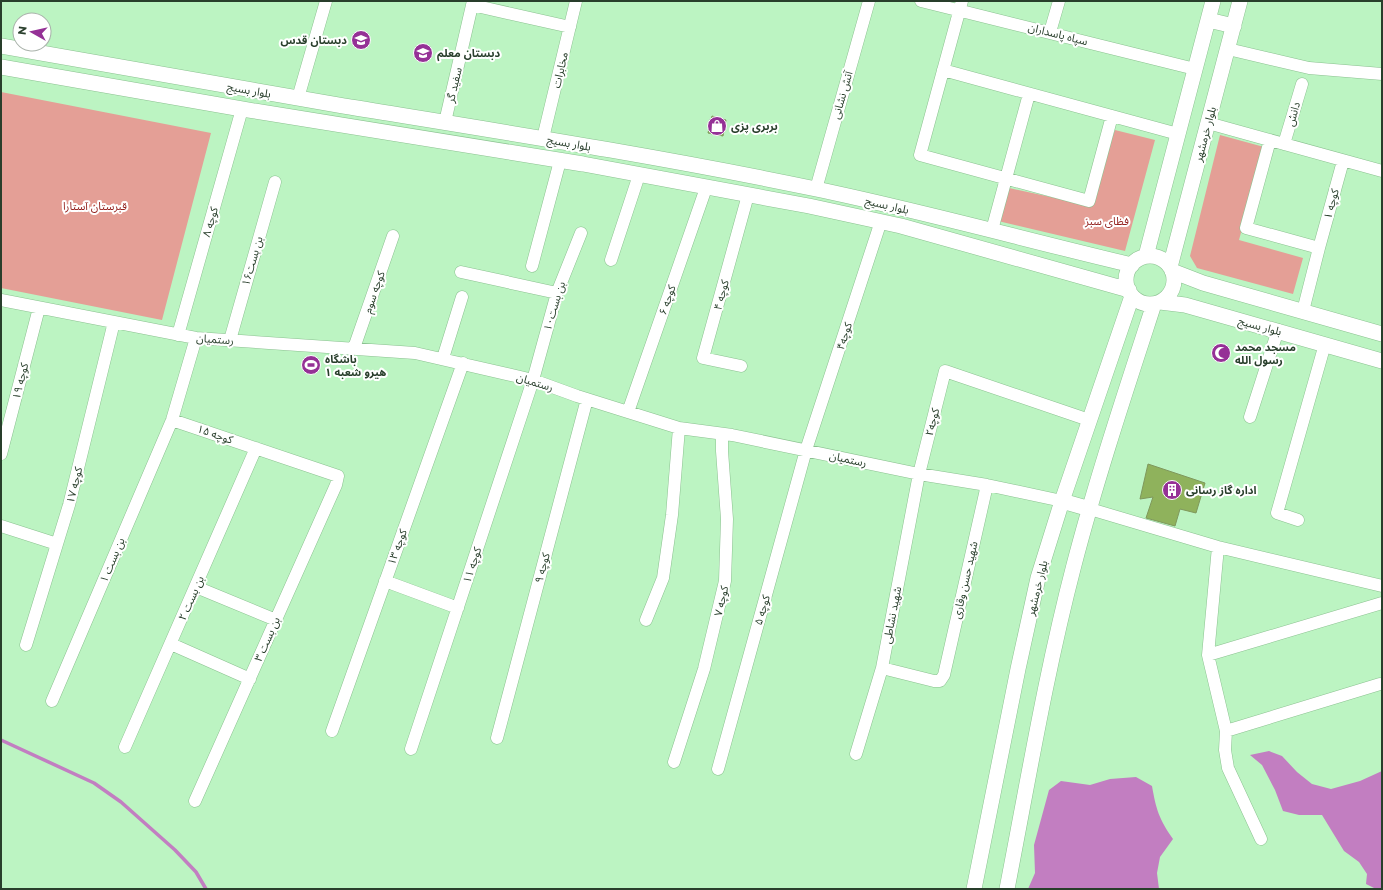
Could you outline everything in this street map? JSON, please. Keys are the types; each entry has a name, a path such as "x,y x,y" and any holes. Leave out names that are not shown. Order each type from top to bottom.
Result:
{"main road":[{"path":"1146,256 1213,1"},
{"name":"بلوار خرمشهر","path":"1171,269 1240,1"},
{"path":"1208,20 1234,26"},
{"name":"بلوار بسیج","path":"1,46 717,169 904,208 1132,265"},
{"name":"بلوار بسیج","path":"1,67 242,109 560,160 809,206 881,222 1131,293"},
{"path":"441,142 445,122"},
{"path":"809,206 816,189"},
{"path":"1146,256 1160,258 1166,262 1171,269 1174,278 1174,285 1166,298 1157,303 1146,303 1138,301 1131,293 1127,277 1132,265 1138,259 1146,256"},
{"path":"1171,269 1203,283 1382,334"},
{"name":"بلوار خرمشهر","path":"974,889 1018,669 1038,578 1131,293"},
{"name":"بلوار بسیج","path":"1157,303 1185,305 1382,360"},
{"path":"1007,889 1055,641 1074,565 1090,509 1157,303"},
{"path":"1062,501 1090,509"}],"street":[{"path":"298,98 326,1"},
{"name":"مخابرات","path":"543,138 576,1"},
{"name":"آتش نشانی","path":"816,189 869,1"},
{"name":"سپاه پاسداران","path":"921,1 960,6 1050,32 1195,69"},
{"path":"1050,32 1059,1"},
{"path":"473,3 570,27"},
{"name":"سفید گر","path":"445,122 473,3"},
{"path":"960,6 920,155 1089,201 1112,116"},
{"path":"1228,49 1309,68 1382,74"},
{"path":"943,70 1178,134"},
{"name":"دانش","path":"1284,144 1302,84"},
{"path":"992,230 1028,94"},
{"name":"کوچه ۸","path":"178,335 242,109"},
{"path":"1208,123 1382,170"},
{"path":"1270,140 1246,228 1319,248"},
{"path":"532,266 560,160"},
{"name":"کوچه ۱","path":"1302,311 1343,160"},
{"path":"611,260 639,175"},
{"name":"بن بست۱۶","path":"230,340 275,182"},
{"name":"کوچه ۶","path":"628,412 706,188"},
{"name":"کوچه ۴","path":"740,366 703,358 748,195"},
{"name":"کوچه۴","path":"806,450 881,222"},
{"name":"بن بست۱۰","path":"533,380 557,293 581,233"},
{"name":"کوچه سوم","path":"354,348 393,236"},
{"path":"461,272 557,293"},
{"path":"443,358 462,297"},
{"name":"رستمیان","path":"1,300 196,338 416,353 443,358 533,380 679,428 722,434 806,450 919,474 987,485 1062,501"},
{"name":"کوچه ۱۹","path":"1,454 39,308"},
{"name":"کوچه ۱۷","path":"26,646 69,505 114,322"},
{"path":"1250,417 1278,330"},
{"path":"172,420 196,338"},
{"path":"1298,520 1276,513 1325,344"},
{"name":"کوچه ۱۳","path":"332,732 463,363"},
{"name":"کوچه۲","path":"919,474 945,371 1089,420"},
{"name":"کوچه ۱۱","path":"411,749 533,380"},
{"name":"کوچه ۹","path":"497,738 587,399"},
{"name":"کوچه ۱۵","path":"172,420 338,476"},
{"name":"بن بست ۱","path":"52,701 172,420"},
{"path":"646,620 663,578 672,515 679,428"},
{"name":"کوچه ۷","path":"674,762 704,669 725,581 728,519 722,434"},
{"name":"بن بست ۲","path":"125,747 256,448"},
{"name":"کوچه ۵","path":"718,769 806,450"},
{"name":"شهید نشاطی","path":"856,754 882,668 919,474"},
{"name":"بن بست ۳","path":"195,801 336,485 338,476"},
{"name":"شهید حسن وقاری","path":"882,668 940,681 944,675 987,485"},
{"path":"1090,509 1218,547 1382,586"},
{"path":"1,526 57,544"},
{"path":"1218,547 1208,655 1226,731 1225,750 1228,768 1261,840"},
{"path":"385,581 458,608"},
{"path":"196,586 276,620"},
{"path":"1208,655 1382,603"},
{"path":"171,644 250,679"},
{"path":"1226,731 1380,684"}],"green space":[{"name":"قبرستان آستارا","path":"1,92 211,133 162,320 1,288"},
{"name":"فظای سبز","path":"1115,130 1155,140 1125,251 998,221 1009,188 1088,205"},
{"path":"1220,135 1264,147 1239,240 1303,258 1293,294 1197,268 1190,256"}],"shaded area":[{"path":"1269,751 1282,756 1297,772 1312,784 1331,789 1360,781 1382,771 1382,889 1376,889 1366,884 1367,874 1359,862 1344,851 1322,815 1299,815 1283,811 1275,790 1262,765 1250,755"},
{"path":"1136,777 1152,786 1159,814 1164,826 1173,839 1160,857 1157,873 1159,889 1028,889 1035,873 1034,845 1049,790 1061,781 1090,785 1110,779"}],"building":[{"name":"بربری پزی","path":"712,116 726,120 723,136 708,133"},
{"name":"اداره گاز رسانی","path":"1148,464 1205,483 1196,513 1180,509 1175,526 1146,518 1153,497 1140,499"}],"waterway":[{"path":"1,740 94,783 121,802 175,850 196,872 206,889"}],"place":[{"name":"دبستان قدس","path":"361,40"},
{"name":"دبستان معلم","path":"423,53"},
{"name":"بربری پزی","path":"717,126"},
{"name":"مسجد محمد رسول الله","path":"1221,353"},
{"name":"باشگاه هیرو شعبه ۱","path":"311,365"},
{"name":"اداره گاز رسانی","path":"1172,490"}]}
